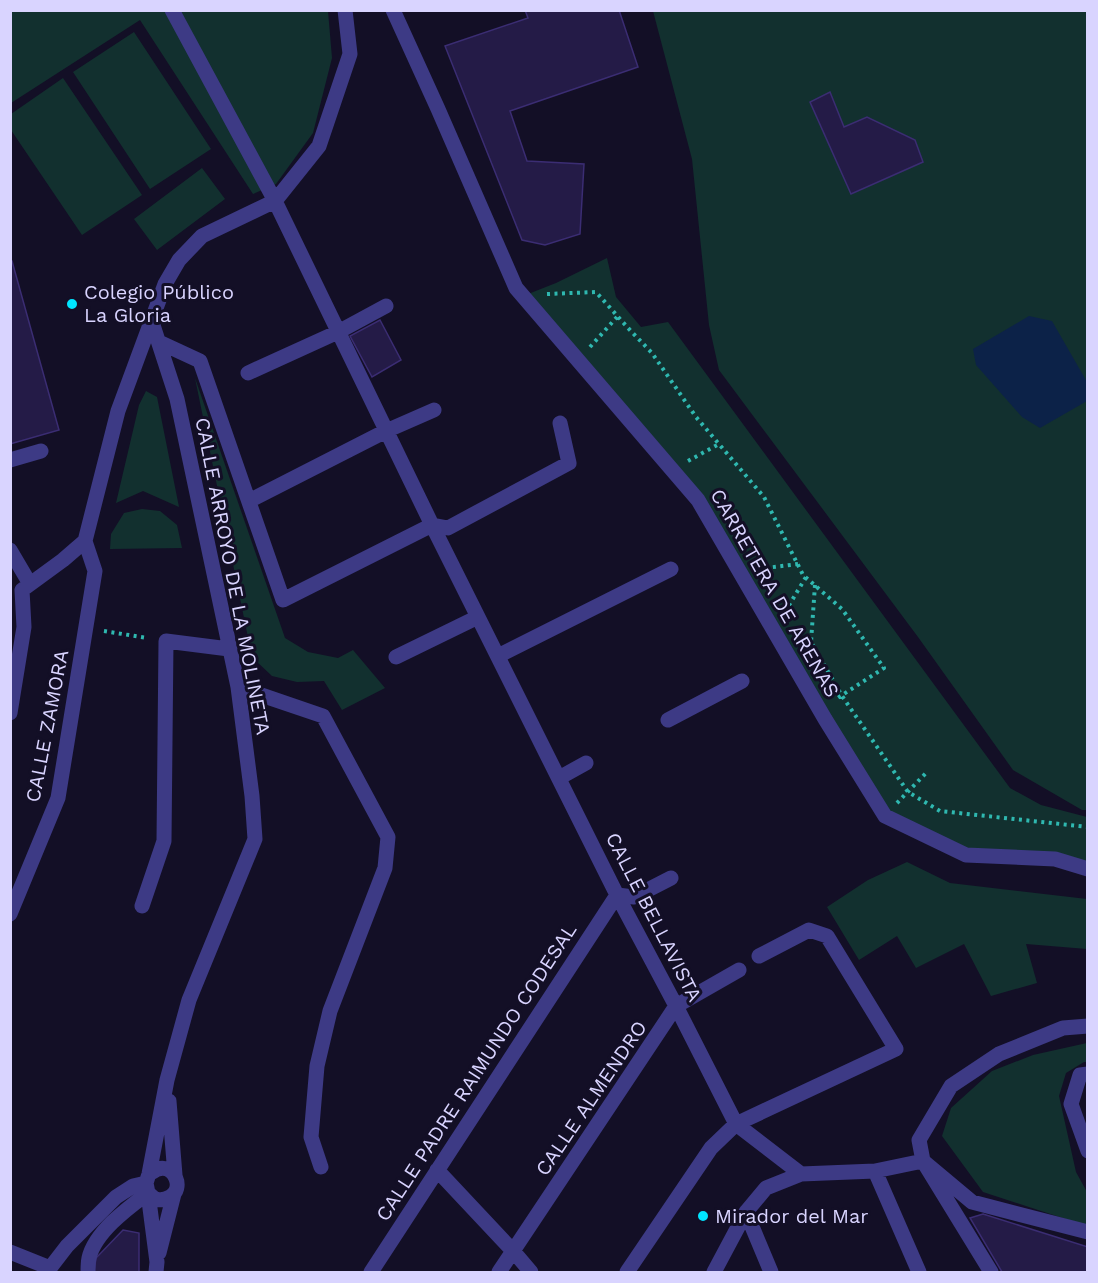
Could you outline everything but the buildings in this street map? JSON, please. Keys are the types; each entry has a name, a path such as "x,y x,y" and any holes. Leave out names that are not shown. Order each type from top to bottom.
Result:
{"street":[{"name":"CALLE BELLAVISTA","path":"172,10 275,201 432,525 617,895 736,1124 801,1174"},
{"path":"21,587 63,560 85,540 118,411 165,284 179,260 202,236 275,201 319,146 350,54 345,10"},
{"name":"CARRETERA DE ARENAS","path":"393,10 516,288 698,500 820,710 885,816"},
{"path":"248,373 339,332 386,306"},
{"name":"CALLE ARROYO DE LA MOLINETA","path":"151,319 177,399 238,687 252,796 255,840 189,1000 167,1080 148,1184 157,1267"},
{"path":"159,342 200,361 283,600 432,525 448,528 569,463 560,423"},
{"path":"249,501 386,431 434,410"},
{"path":"10,460 41,451"},
{"name":"CALLE ZAMORA","path":"10,914 58,798 95,571 85,540"},
{"path":"10,550 21,587 24,627 10,713"},
{"path":"498,656 671,569"},
{"path":"396,657 478,617"},
{"path":"142,906 164,841 166,641 229,649"},
{"path":"668,720 742,681"},
{"path":"238,687 323,716 388,837 385,868 330,1011 317,1066 311,1137 321,1167"},
{"path":"559,778 586,763"},
{"path":"885,816 966,855 1055,859 1088,869"},
{"path":"617,895 634,897 671,878"},
{"name":"CALLE PADRE RAIMUNDO CODESAL","path":"371,1272 617,895"},
{"path":"627,1272 711,1148 736,1124 896,1049 827,936 809,930 759,957"},
{"name":"CALLE ALMENDRO","path":"500,1272 676,1006 739,970"},
{"path":"991,1272 923,1161 919,1140 951,1086 999,1054 1063,1028 1088,1026"},
{"path":"1088,1074 1080,1075 1071,1104 1088,1151"},
{"name":"CALLE ARROYO DE LA MOLINETA","path":"167,1080 175,1175"},
{"path":"714,1272 746,1212 766,1188 801,1174 875,1171 923,1161"},
{"path":"923,1161 972,1202 1088,1232"},
{"path":"88,1272 89,1258 97,1241 148,1184 157,1169 167,1169 175,1175 178,1185 174,1194 166,1199 156,1199 148,1184"},
{"path":"437,1170 531,1272"},
{"path":"875,1171 919,1272"},
{"path":"10,1252 50,1270 67,1246 116,1197 133,1186 148,1184"},
{"name":"CALLE ARROYO DE LA MOLINETA","path":"157,1267 174,1194"},
{"path":"746,1212 771,1272"}],"path":[{"path":"523,296 596,292 652,353 696,417 764,497 806,577 842,609 884,668 820,710"},
{"path":"578,361 617,316"},
{"path":"672,470 719,444"},
{"path":"740,572 798,564"},
{"path":"773,630 806,577"},
{"path":"815,585 811,642 842,696 908,792 940,811 1088,827"},
{"path":"86,628 166,641"},
{"path":"885,816 926,773"}],"green space":[{"path":"11,11 328,11 332,58 313,133 276,184 253,194 140,20 11,103"},
{"path":"653,11 1087,11 1087,810 1082,810 1013,770 918,637 719,370 709,325 692,159"},
{"path":"134,32 211,149 150,189 73,72"},
{"path":"63,78 142,195 82,235 11,130 11,114"},
{"path":"202,168 225,199 157,250 134,219"},
{"path":"607,258 616,297 641,327 668,322 1010,788 1041,805 1087,817 1087,869 966,855 885,816 698,500 523,296"},
{"path":"195,378 285,638 308,652 338,658 353,650 385,688 342,710 324,681 297,682 272,676 252,657"},
{"path":"146,391 157,397 179,507 143,491 116,503 139,405"},
{"path":"142,509 160,511 177,525 182,548 110,549 111,534 124,513"},
{"path":"907,862 950,883 1087,899 1087,949 1026,944 1037,983 991,996 964,944 916,968 897,936 859,960 827,907 868,880"},
{"path":"1087,1043 1087,1062 1066,1073 1059,1096 1076,1172 1087,1192 1087,1226 983,1192 942,1136 951,1108 992,1071 1033,1055"}],"water":[{"path":"1029,316 1052,321 1087,382 1087,401 1040,428 1022,417 976,365 973,349"}],"place":[{"name":"Colegio Público La Gloria","path":"72,304"},
{"name":"Mirador del Mar","path":"703,1216"}]}
